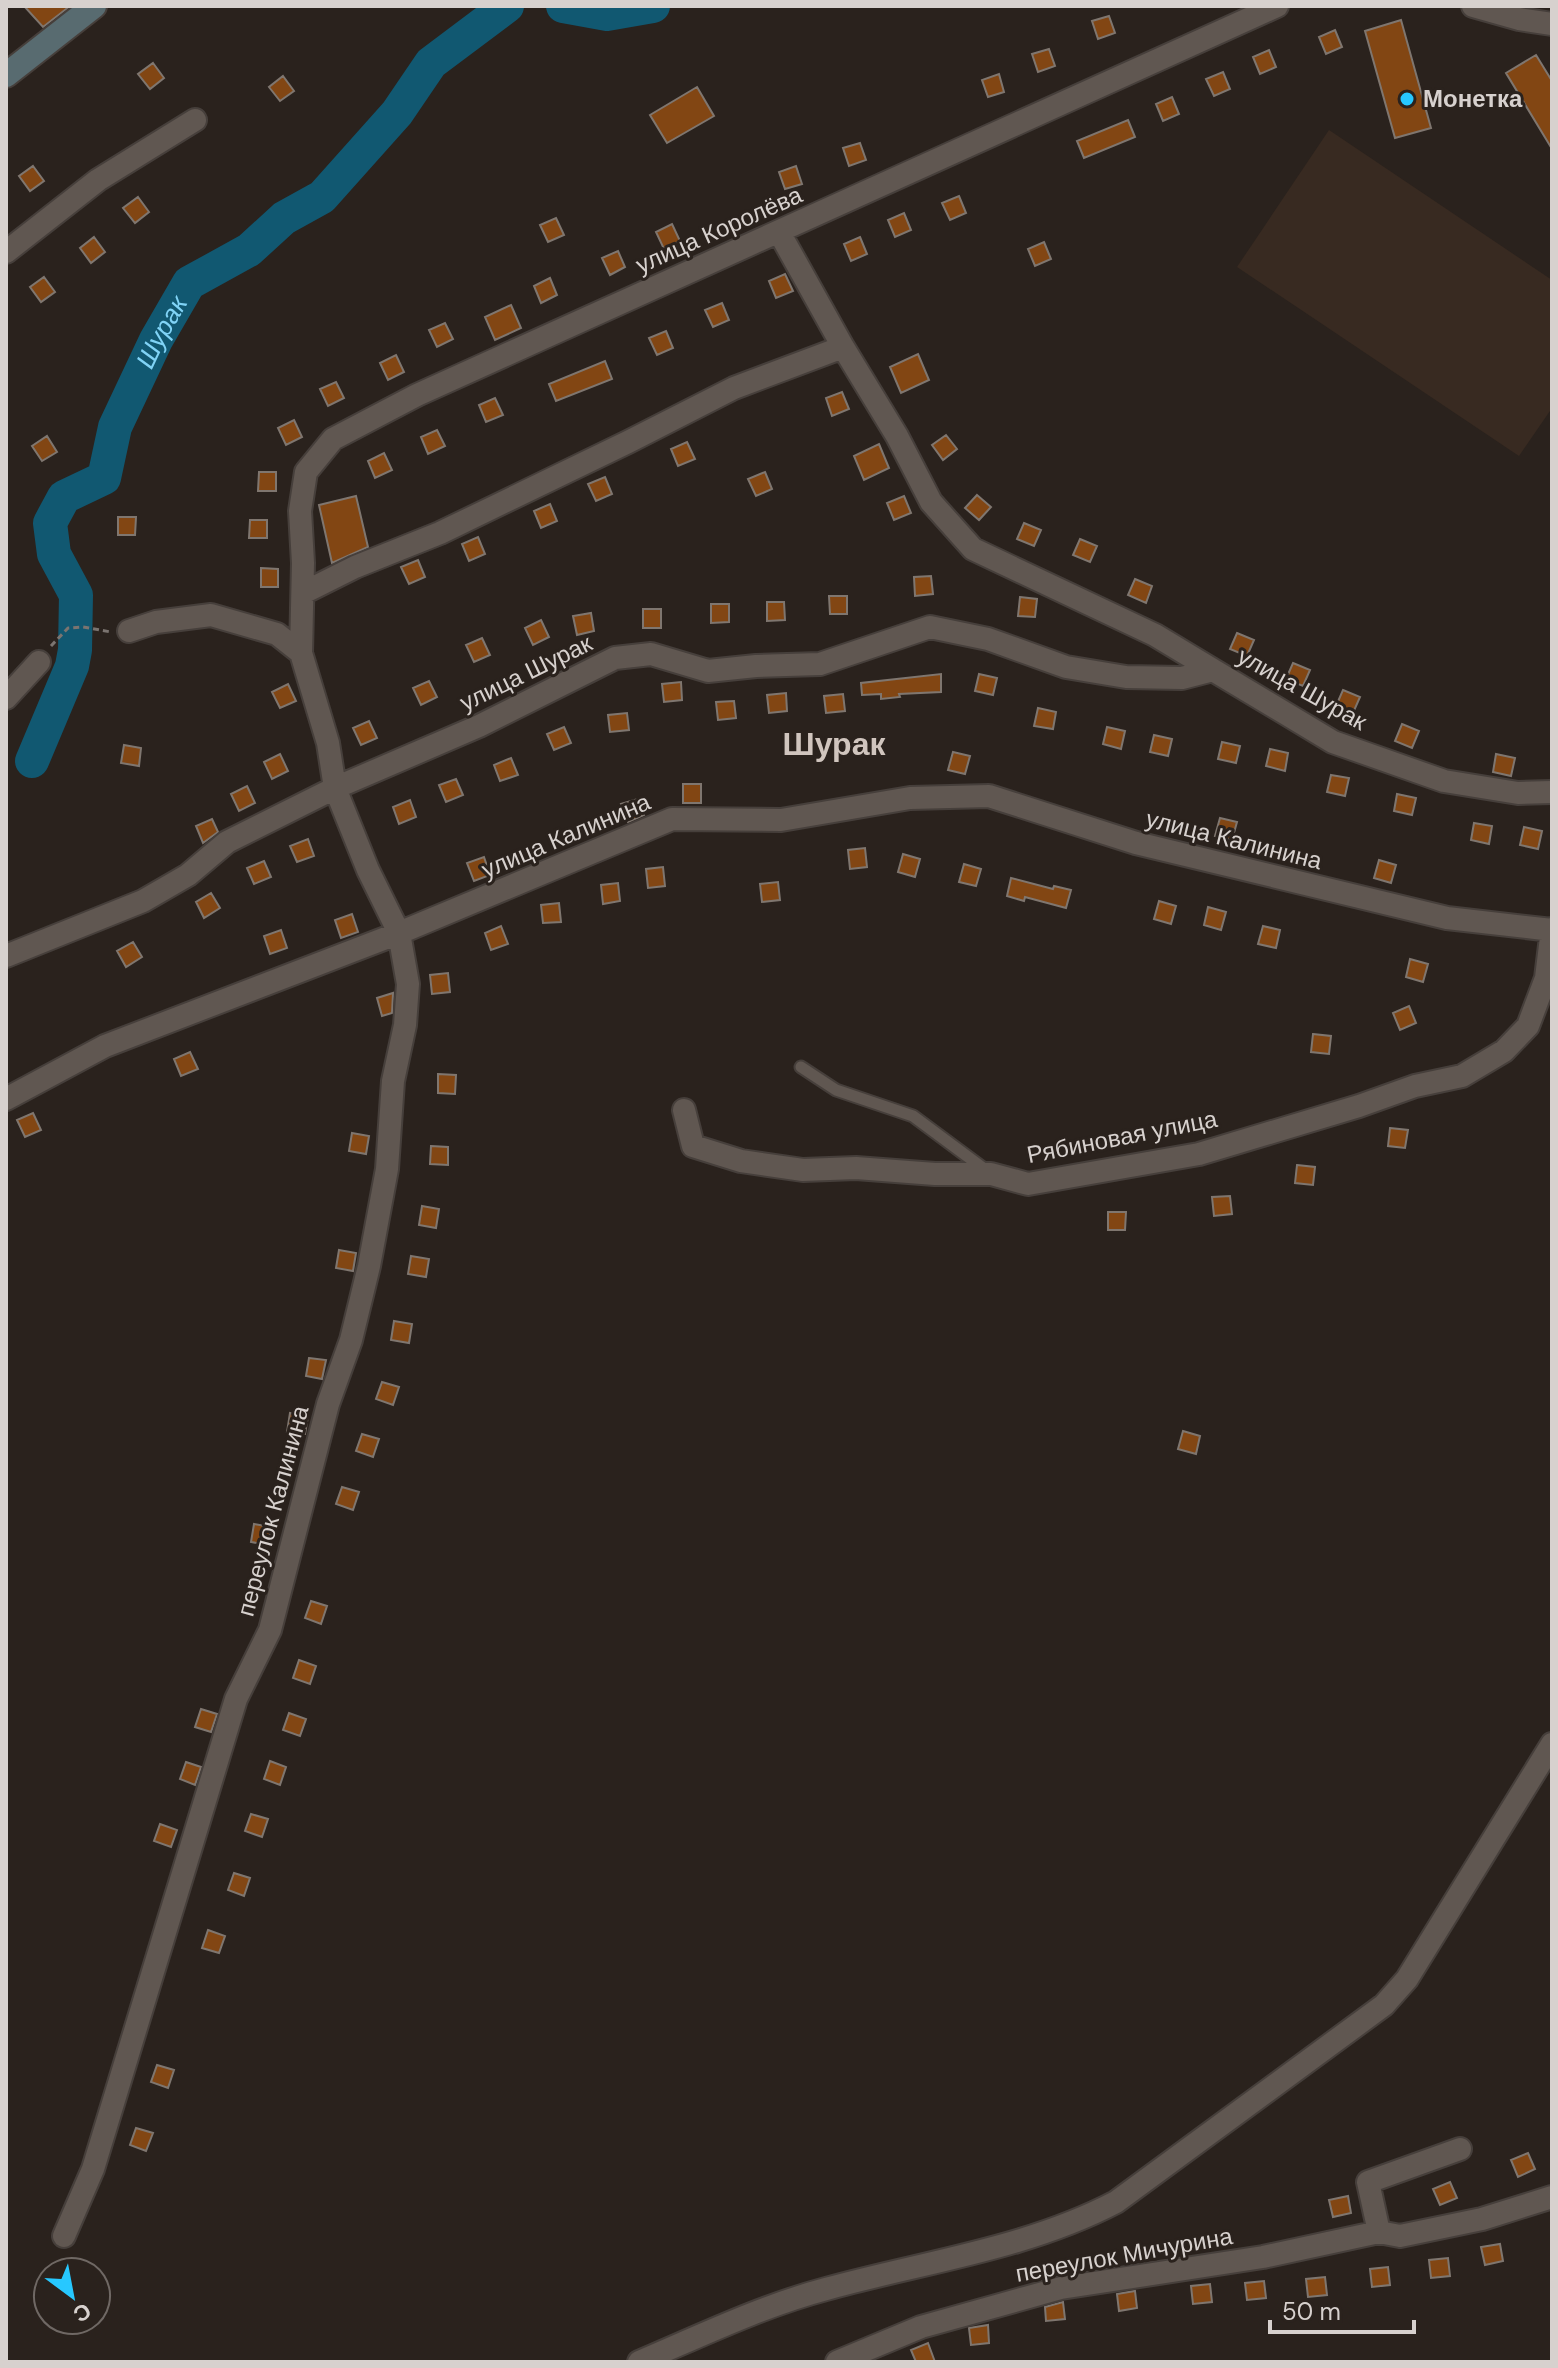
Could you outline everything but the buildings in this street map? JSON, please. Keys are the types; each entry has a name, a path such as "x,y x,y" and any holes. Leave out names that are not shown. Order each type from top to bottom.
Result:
{"street":[{"path":"6,75 94,6"},
{"name":"улица Королёва","path":"301,653 303,593 300,511 306,472 333,439 417,395 1277,6"},
{"path":"1473,6 1519,19 1552,24"},
{"path":"6,252 98,180 195,120"},
{"name":"улица Шурак","path":"779,232 897,436 931,502 973,549 1155,635 1333,742 1444,781 1518,793 1552,792"},
{"path":"303,593 355,567 440,533 734,388 843,347"},
{"path":"129,631 156,622 211,615 277,634 301,653 328,743 335,788"},
{"name":"улица Шурак","path":"6,956 143,901 188,875 227,842 335,788 479,726 615,658 651,654 708,671 820,664 930,627 988,639 1066,667 1126,677 1182,678 1213,670"},
{"path":"6,698 39,662"},
{"name":"переулок Калинина","path":"64,2236 93,2169 236,1699 270,1630 328,1404 351,1340 369,1266 387,1169 393,1081 405,1025 408,984 399,933 368,870 335,788"},
{"name":"улица Калинина","path":"6,1099 105,1046 399,933 672,819 781,820 910,798 989,796 1136,843 1447,918 1552,929"},
{"name":"Рябиновая улица","path":"684,1110 693,1146 741,1161 803,1170 856,1168 935,1174 991,1174 1028,1184 1199,1154 1415,1086 1462,1076 1504,1051 1528,1026 1546,978 1552,929"},
{"path":"639,2362 735,2321 822,2290 1042,2235 1082,2220 1116,2202 1384,2005 1407,1979 1552,1744"},
{"path":"1379,2232 1368,2182 1460,2149"},
{"name":"переулок Мичурина","path":"837,2362 921,2327 1061,2288 1263,2257 1379,2232 1400,2236 1482,2219 1552,2197"}],"lane":[{"path":"801,1067 836,1090 913,1116 991,1174"}],"path":[{"path":"68,628 129,631"}],"shaded area":[{"path":"1329,130 1552,280 1552,408 1519,456 1237,267"}],"waterway":[{"name":"Шурак","path":"32,761 72,666 75,650 76,595 54,554 50,523 64,497 104,478 115,427 156,340 189,283 249,250 284,218 322,197 397,113 431,63 507,6"},
{"name":"Шурак","path":"563,6 607,14 653,6"}],"place":[{"name":"Монетка","path":"1407,99"}],"district":[{"name":"Шурак","path":"834,744"}]}
